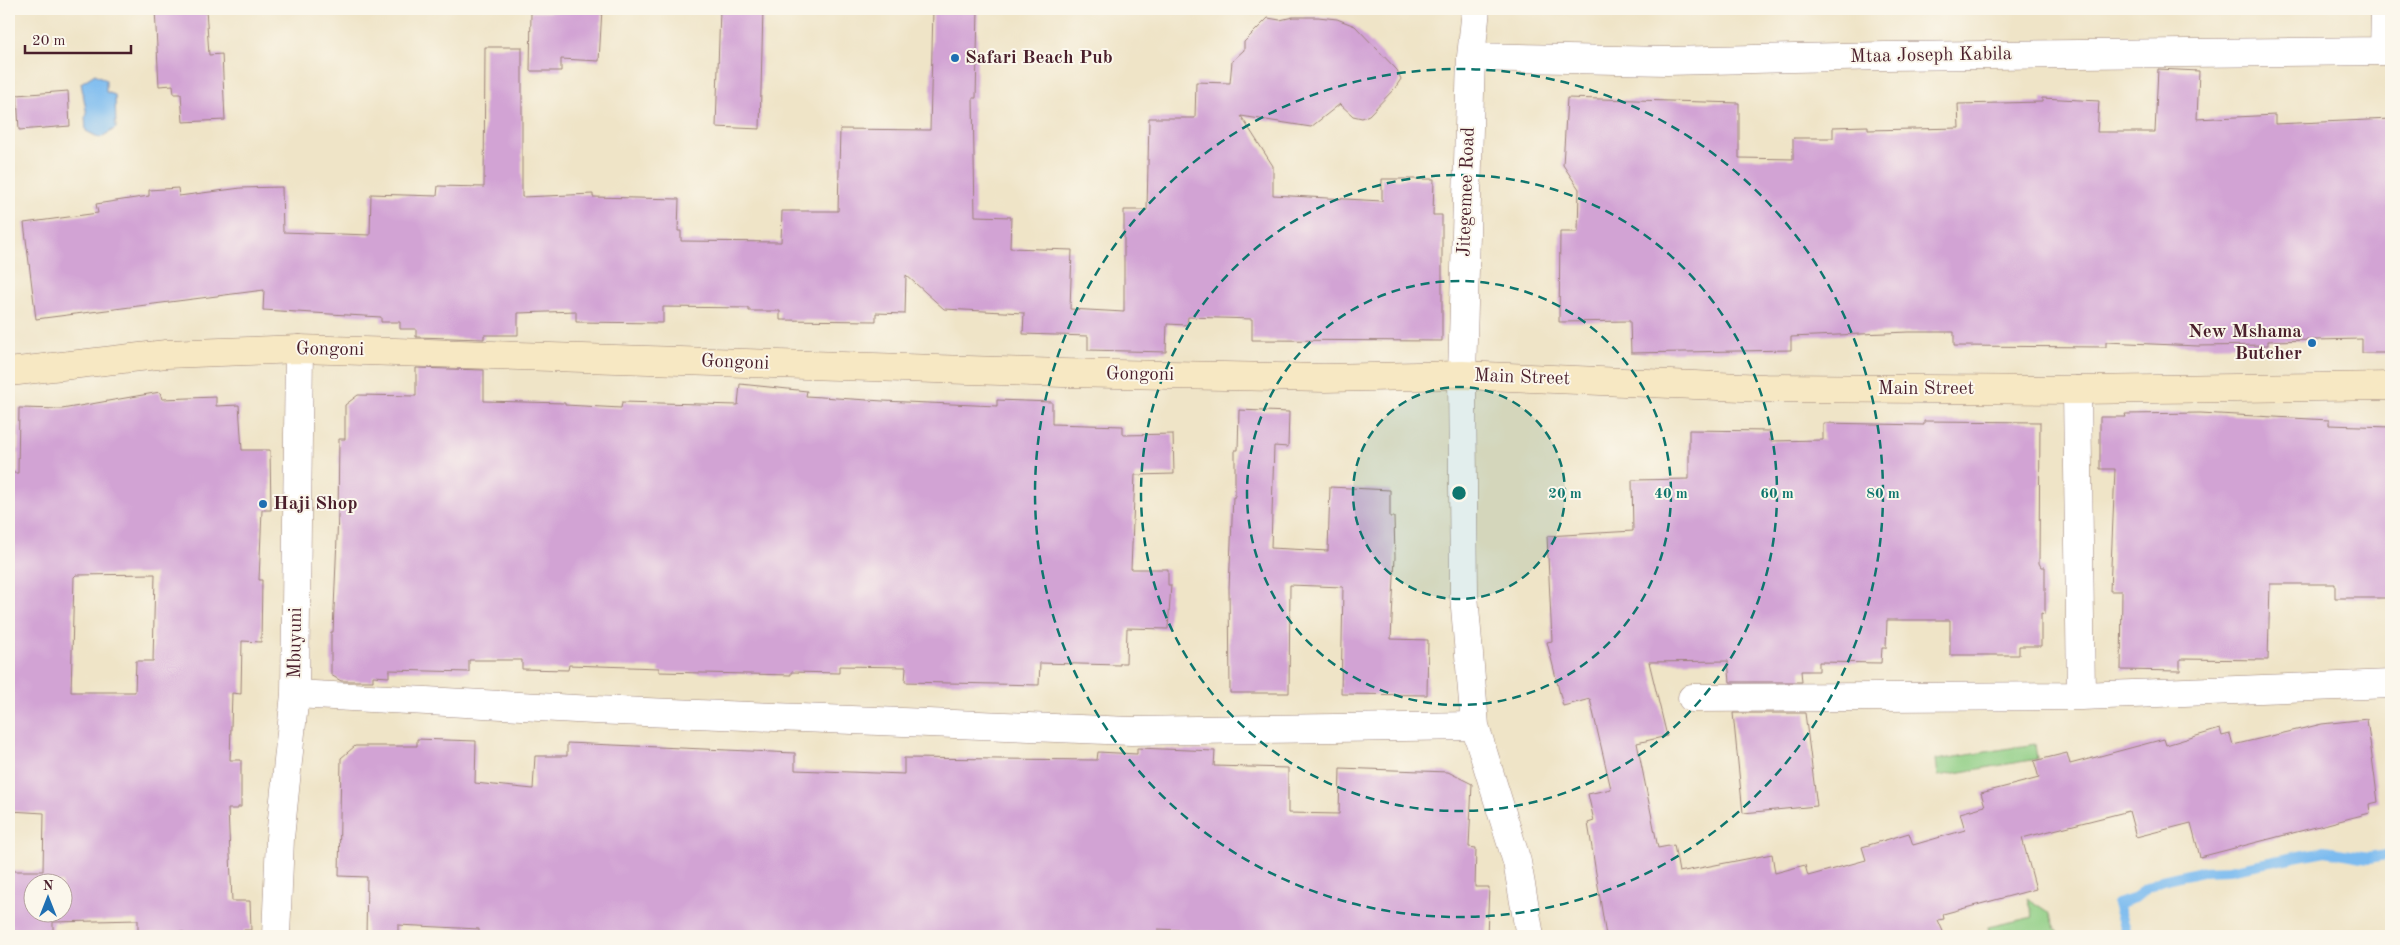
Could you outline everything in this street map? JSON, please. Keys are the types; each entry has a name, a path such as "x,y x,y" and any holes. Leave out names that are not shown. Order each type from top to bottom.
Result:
{"street":[{"name":"Jitegemee Road","path":"1476,9 1471,57 1462,376 1464,595 1475,726 1518,862 1530,936"},
{"path":"2384,9 2388,51"},
{"name":"Mtaa Joseph Kabila","path":"1471,57 1667,61 1991,55 2388,51"},
{"name":"Gongoni","path":"9,372 166,354 298,348 1072,373 1325,378 1462,376"},
{"name":"Mbuyuni","path":"276,936 280,838 295,694 298,348"},
{"name":"Main Street","path":"1462,376 1765,388 2077,390 2391,386"},
{"path":"2077,390 2081,696"},
{"path":"1692,698 2081,696 2391,684"},
{"path":"295,694 594,710 1132,731 1475,726"}],"green space":[{"path":"2035,744 2037,759 1938,776 1936,760"},
{"path":"2027,898 2048,912 2055,929 2062,936 1990,936 1988,927 2033,917"}],"water":[{"path":"95,74 106,80 106,92 115,95 116,128 100,138 86,131 85,117 87,115 81,83"}],"building":[{"path":"155,9 206,9 209,55 222,54 225,120 183,122 181,94 174,94 173,85 159,86"},
{"path":"570,9 602,9 599,61 561,59 561,71 530,71 531,12 570,12"},
{"path":"720,9 763,9 760,129 716,127"},
{"path":"933,9 978,9 976,98 973,98 975,216 1011,217 1010,248 1072,250 1070,309 1124,312 1124,210 1147,210 1149,118 1195,118 1196,82 1230,83 1232,61 1244,50 1244,42 1268,18 1280,20 1293,17 1318,17 1337,19 1355,26 1397,70 1401,79 1369,115 1362,118 1353,116 1340,104 1311,127 1241,116 1273,166 1273,195 1382,201 1382,179 1434,179 1433,215 1442,215 1442,341 1252,340 1252,319 1188,317 1187,325 1167,324 1166,352 1088,350 1088,336 1023,334 1024,313 944,309 906,275 905,314 876,313 876,321 780,320 780,311 749,311 749,308 663,307 663,323 576,322 576,311 518,313 518,335 484,335 484,339 416,337 416,329 400,329 400,322 381,322 381,317 263,310 264,290 36,319 24,223 98,213 96,204 149,196 149,190 178,188 179,196 241,188 282,187 283,232 370,235 371,194 437,196 438,186 484,187 485,47 522,47 522,197 593,194 593,197 679,199 678,231 681,231 681,241 781,242 782,211 838,211 840,129 930,130"},
{"path":"2158,69 2199,71 2197,119 2275,115 2275,124 2391,119 2391,353 2362,353 2362,339 2268,341 2268,345 2198,346 2106,342 2106,347 1954,346 1954,332 1908,332 1791,337 1791,350 1631,353 1630,321 1559,322 1560,232 1578,232 1579,189 1563,165 1567,98 1739,103 1739,158 1793,159 1793,138 1833,138 1833,127 1868,126 1868,130 1959,128 1958,104 2042,102 2042,98 2099,101 2097,132 2155,132"},
{"path":"68,91 70,126 19,130 17,95"},
{"path":"416,368 484,370 484,401 565,403 565,405 621,408 622,402 738,405 740,384 807,391 806,396 883,401 997,406 997,400 1052,402 1052,424 1123,426 1123,435 1173,434 1174,474 1135,475 1131,569 1168,569 1168,585 1171,585 1168,629 1127,628 1126,663 1120,663 1120,665 1040,663 1039,685 905,682 906,667 839,666 839,673 791,672 791,675 659,672 659,668 569,665 568,670 522,669 522,660 469,660 469,672 389,670 389,677 373,676 373,681 341,681 331,675 331,632 333,632 338,514 339,439 345,439 345,405 358,395 416,396"},
{"path":"160,392 162,399 216,397 216,406 239,405 242,450 270,450 271,510 262,510 259,580 262,580 261,642 242,641 241,694 232,693 230,760 241,760 241,807 238,807 238,809 228,809 232,901 250,901 251,930 244,930 243,936 184,936 184,932 138,933 138,920 72,922 72,872 22,872 22,922 53,922 53,936 9,936 9,871 43,871 44,813 10,811 9,473 18,473 19,408 62,409","holes":["155,574 153,661 136,661 135,692 71,692 74,577 76,575"]},
{"path":"1239,410 1289,412 1288,447 1274,446 1271,548 1328,551 1330,487 1390,490 1390,517 1394,517 1395,557 1391,639 1428,640 1427,695 1341,694 1343,587 1290,585 1289,693 1230,693 1229,588 1233,497 1235,497 1235,450 1238,450"},
{"path":"2200,413 2329,420 2329,425 2391,427 2391,598 2335,598 2335,584 2270,584 2268,660 2180,659 2180,671 2121,670 2122,591 2110,591 2115,469 2100,469 2100,417 2126,417 2125,414"},
{"path":"1924,421 2040,422 2039,563 2041,567 2045,567 2045,614 2041,613 2041,646 2019,646 2019,655 1950,655 1950,620 1887,620 1886,648 1882,648 1881,663 1819,662 1819,671 1801,671 1802,682 1730,682 1728,661 1649,662 1667,736 1637,743 1658,848 1674,845 1679,872 1772,854 1775,873 1805,865 1808,876 1866,860 1862,847 1909,833 1913,845 1965,830 1960,813 1985,806 1981,793 2039,778 2034,761 2067,753 2070,764 2164,739 2166,745 2220,729 2222,736 2230,734 2233,745 2322,724 2367,719 2378,802 2369,804 2370,813 2200,857 2191,823 2136,837 2129,811 2022,838 2036,889 1943,914 1944,919 1938,920 1945,936 1606,936 1588,823 1594,821 1588,794 1611,789 1590,699 1563,706 1547,642 1552,641 1547,536 1633,531 1632,480 1689,479 1689,430 1770,431 1770,441 1823,440 1823,423 1924,425"},
{"path":"1733,713 1805,713 1817,806 1743,813"},
{"path":"417,739 476,741 475,783 533,789 535,756 567,756 567,743 795,753 795,770 904,774 904,758 1097,760 1098,752 1137,754 1137,748 1215,751 1214,766 1288,768 1288,813 1339,814 1340,768 1448,772 1472,784 1469,847 1476,848 1475,887 1489,887 1487,936 1224,936 1224,932 1158,929 1158,936 479,936 479,929 398,925 398,936 366,936 367,877 339,876 341,758 355,746 417,746"}],"waterway":[{"path":"2127,936 2117,904 2135,898 2145,889 2162,880 2202,871 2229,870 2325,851 2369,858 2391,854"}],"place":[{"name":"Safari Beach Pub","path":"955,58"},
{"name":"New Mshama Butcher","path":"2312,343"},
{"name":"Haji Shop","path":"263,504"}]}
